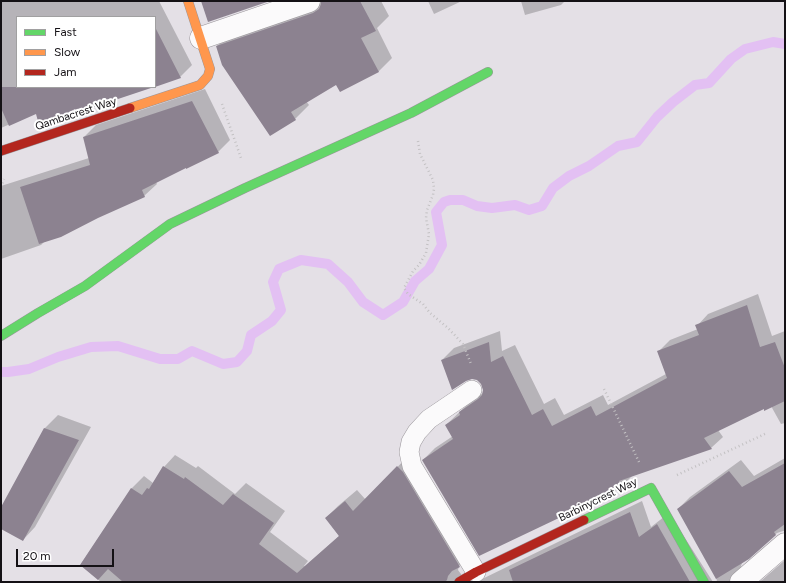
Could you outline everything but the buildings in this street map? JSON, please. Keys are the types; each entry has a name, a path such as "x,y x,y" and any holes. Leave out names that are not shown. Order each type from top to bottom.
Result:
{"street":[{"path":"188,1 201,38 210,69 210,74"},
{"path":"201,38 309,1"},
{"path":"1,336 85,286 170,224 245,188 411,113 488,72"},
{"name":"Qambacrest Way","path":"1,151 195,87 206,80 210,74"},
{"name":"Barbinycrest Way","path":"472,579 651,488 704,582"},
{"path":"741,582 785,544"}],"lane":[{"path":"472,390 429,418 411,442 409,452 412,466 472,579"}],"path":[{"path":"210,74 245,171 245,188"},
{"path":"411,113 420,154 433,180 434,188 426,218 429,234 426,253 407,280 404,288 408,294 423,304 430,313 448,328 463,344 471,362 476,383 472,390"},
{"path":"1,187 4,179"},
{"path":"604,389 651,488 767,433"}],"waterway":[{"path":"1,372 29,369 58,357 91,347 118,346 160,359 178,359 192,351 223,364 237,362 247,351 251,335 272,321 281,310 273,282 279,269 301,260 328,264 348,282 363,302 383,315 403,302 415,281 429,269 442,245 436,212 444,202 450,200 463,200 477,206 492,208 515,205 529,210 542,206 553,188 569,176 589,166 618,146 637,142 657,117 673,102 695,85 709,83 731,59 745,49 773,42 785,44"}],"traffic: fast":[{"path":"1,336 85,286 170,224 245,188 411,113 488,72"},
{"path":"584,520 651,488 704,582"}],"traffic: slow":[{"path":"130,108 200,85 208,76 210,69 188,1"}],"traffic: jam":[{"path":"1,151 130,108"},
{"path":"459,582 476,572 584,520"}]}
